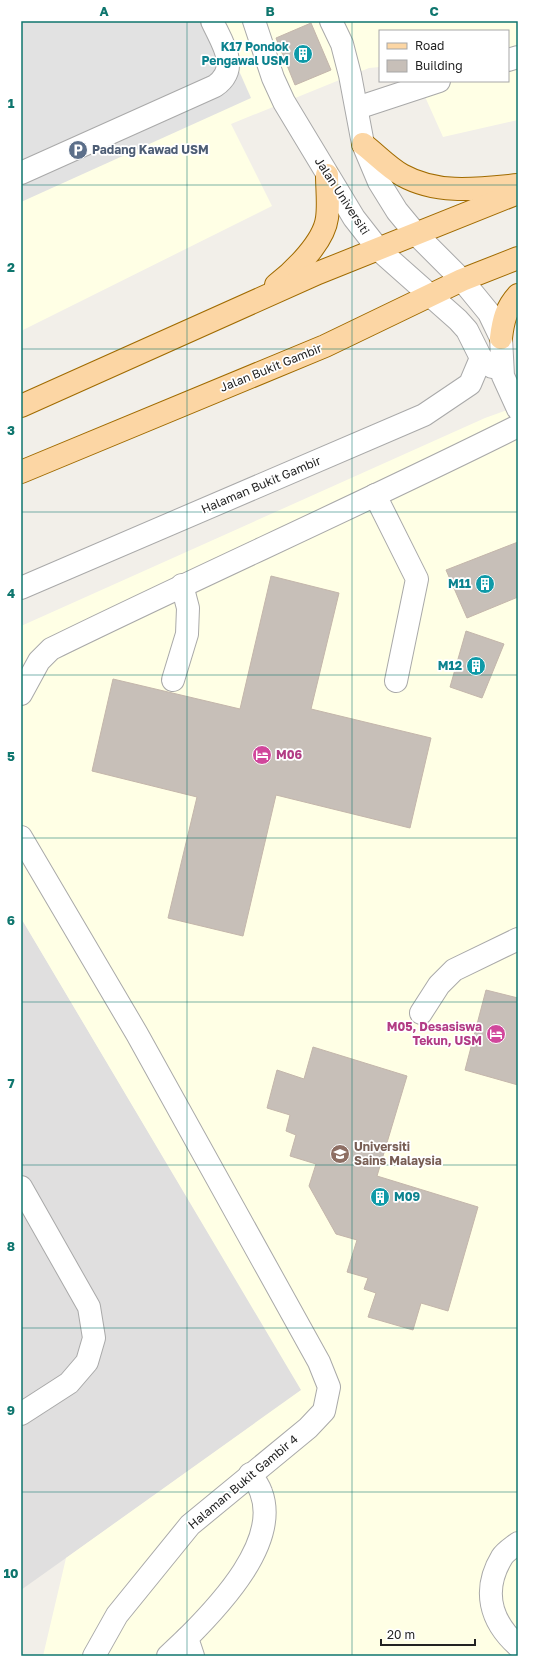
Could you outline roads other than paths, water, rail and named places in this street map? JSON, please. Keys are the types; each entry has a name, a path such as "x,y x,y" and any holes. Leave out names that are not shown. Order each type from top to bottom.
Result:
{"main road":[{"path":"364,144 400,174 420,184 442,189 473,190 518,185"},
{"path":"260,298 290,274 308,254 322,233 327,219 327,175"},
{"path":"21,406 260,298 518,193"},
{"name":"Jalan Bukit Gambir","path":"21,472 325,346 462,280 518,258"},
{"path":"501,338 504,318 512,301 518,295"}],"street":[{"path":"21,174 209,89 223,81 228,73 229,64 227,55 212,21"},
{"name":"Jalan Universiti","path":"254,21 273,78 284,102 354,218 379,250 458,320 467,330 481,358 511,375"},
{"name":"Jalan Universiti","path":"331,21 342,44 364,144 379,182 397,211 416,234 462,280 489,313 501,338 518,409"},
{"path":"357,108 436,82"},
{"name":"Halaman Bukit Gambir","path":"21,588 424,415 470,384 481,358"},
{"path":"21,694 39,661 51,650 518,426"},
{"path":"375,495 417,579 396,681"},
{"path":"173,680 187,634 188,608 182,586"},
{"name":"Halaman Bukit Gambir 4","path":"21,837 137,1034 319,1362 329,1387 324,1411 308,1428 250,1474 190,1525 117,1615 94,1656"},
{"path":"421,1013 439,985 454,970 518,939"},
{"path":"21,1187 89,1307 94,1338 87,1362 69,1383 21,1414"},
{"path":"168,1656 190,1647 212,1612 244,1573 262,1535 265,1513 262,1492 250,1474"},
{"path":"518,1543 502,1556 490,1581 491,1602 498,1623 518,1646"}],"place":[{"name":"K17 Pondok Pengawal USM","path":"303,54"},
{"name":"Padang Kawad USM","path":"78,150"},
{"name":"M11","path":"485,584"},
{"name":"M12","path":"476,666"},
{"name":"M06","path":"262,755"},
{"name":"M05, Desasiswa Tekun, USM","path":"496,1034"},
{"name":"Universiti Sains Malaysia","path":"340,1154"},
{"name":"M09","path":"380,1197"}]}
